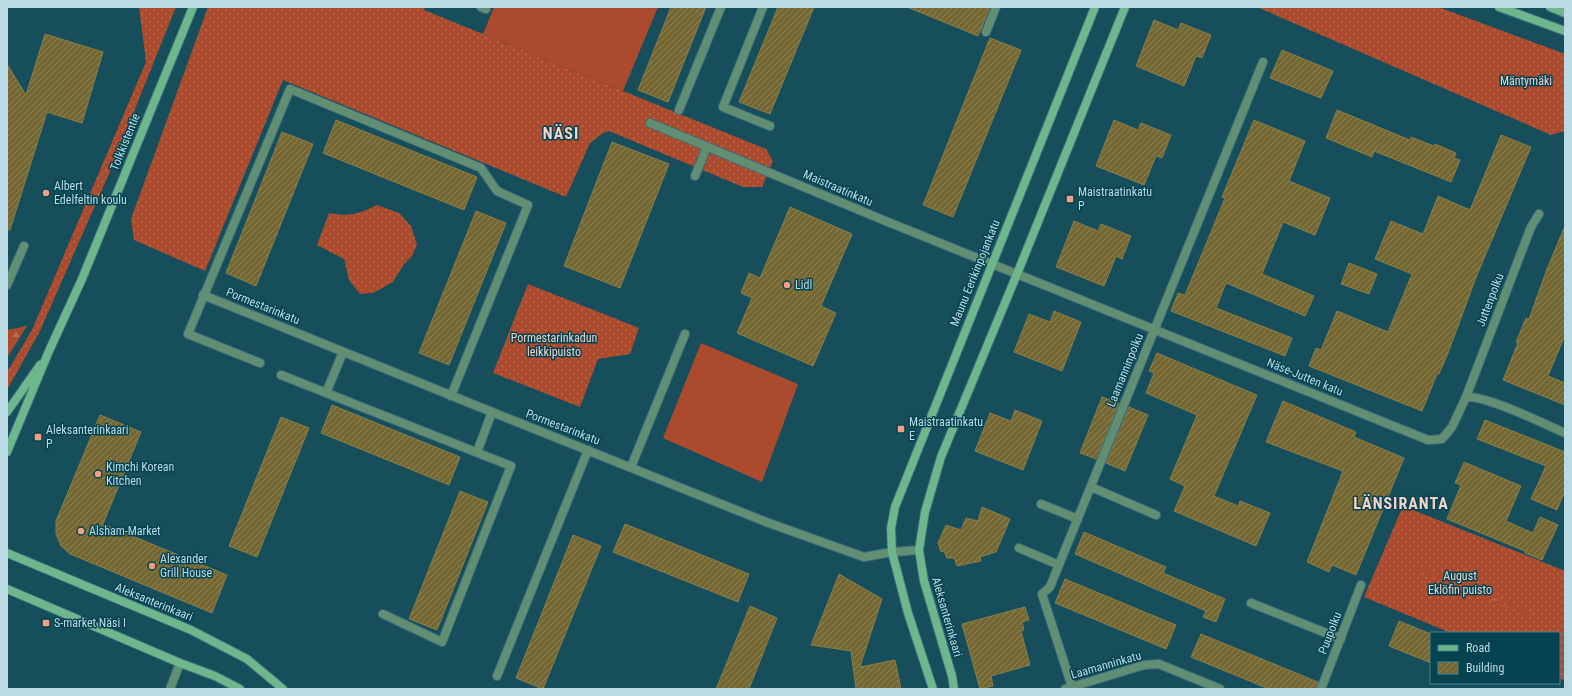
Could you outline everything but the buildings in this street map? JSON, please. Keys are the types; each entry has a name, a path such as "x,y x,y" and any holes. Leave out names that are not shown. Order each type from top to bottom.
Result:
{"street":[{"name":"Tolkkistentie","path":"7,452 49,351 82,279 193,7"},
{"path":"679,110 721,7"},
{"path":"764,7 723,107 770,126"},
{"path":"986,32 996,7"},
{"name":"Maunu Eerikinpojankatu","path":"892,552 891,528 896,502 1096,7"},
{"path":"919,550 925,512 941,457 1125,7"},
{"path":"1499,7 1565,31"},
{"path":"1550,7 1565,13"},
{"name":"Laamanninpolku","path":"1069,688 1042,594 1050,587 1263,62"},
{"path":"260,363 188,334 290,89 480,168 497,191 528,205 451,396"},
{"name":"Maistraatinkatu","path":"650,123 1017,274"},
{"path":"695,176 707,147"},
{"name":"Juttenpolku","path":"1466,397 1531,227 1538,214"},
{"path":"7,285 24,246"},
{"name":"Näse-Jutten katu","path":"1017,274 1428,440 1442,439 1452,427 1466,397"},
{"name":"Pormestarinkatu","path":"203,295 766,522 864,557 892,552 919,550"},
{"path":"631,467 685,334"},
{"name":"Tolkkistentie","path":"7,412 49,351"},
{"path":"326,393 344,352"},
{"path":"281,375 511,466 442,642 383,614"},
{"path":"1466,397 1472,396 1493,403 1565,433"},
{"path":"477,452 492,412"},
{"path":"497,676 588,450"},
{"path":"1091,487 1156,515"},
{"path":"1041,504 1078,519"},
{"path":"1019,548 1059,565"},
{"name":"Aleksanterinkaari","path":"919,550 924,581 952,676 954,689"},
{"path":"892,552 908,612 933,689"},
{"name":"Aleksanterinkaari","path":"7,553 192,630 247,659 283,689"},
{"name":"Puupolku","path":"1321,689 1361,585"},
{"path":"7,589 180,663 215,676 240,689"},
{"path":"1251,603 1341,639"},
{"path":"170,689 180,663"},
{"name":"Laamanninkatu","path":"1069,688 1144,665 1159,664 1220,689"}],"green space":[{"path":"139,7 176,7 108,176 40,331 7,390 7,372 32,330 146,62"},
{"path":"208,7 425,7 424,10 766,149 773,161 762,187 743,187 609,131 603,133 590,143 566,197 283,80 205,271 134,240 131,219"},
{"path":"494,7 658,7 623,91 483,34"},
{"name":"Mäntymäki","path":"1257,7 1438,7 1565,54 1565,131 1551,135"},
{"path":"377,205 399,213 411,226 417,245 412,256 404,264 393,282 373,293 360,294 349,280 344,259 317,245 329,213 349,215 365,211"},
{"name":"Pormestarinkadun leikkipuisto","path":"528,284 639,328 630,354 598,359 580,407 493,373"},
{"path":"27,326 7,358 7,330"},
{"path":"701,343 798,384 762,482 663,438"},
{"name":"August Eklöfin puisto","path":"1403,506 1565,571 1565,681 1560,678 1560,632 1449,632 1364,597"},
{"path":"1416,565 1533,613 1531,617 1414,569"}],"place":[{"name":"Albert Edelfeltin koulu","path":"46,193"},
{"name":"Maistraatinkatu P","path":"1070,199"},
{"name":"Lidl","path":"787,285"},
{"name":"Maistraatinkatu E","path":"901,429"},
{"name":"Aleksanterinkaari P","path":"38,437"},
{"name":"Kimchi Korean Kitchen","path":"98,474"},
{"name":"Alsham-Market","path":"81,531"},
{"name":"Alexander Grill House","path":"152,566"},
{"name":"S-market Näsi I","path":"46,623"}],"district":[{"name":"NÄSI","path":"561,133"},
{"name":"LÄNSIRANTA","path":"1401,503"}]}
